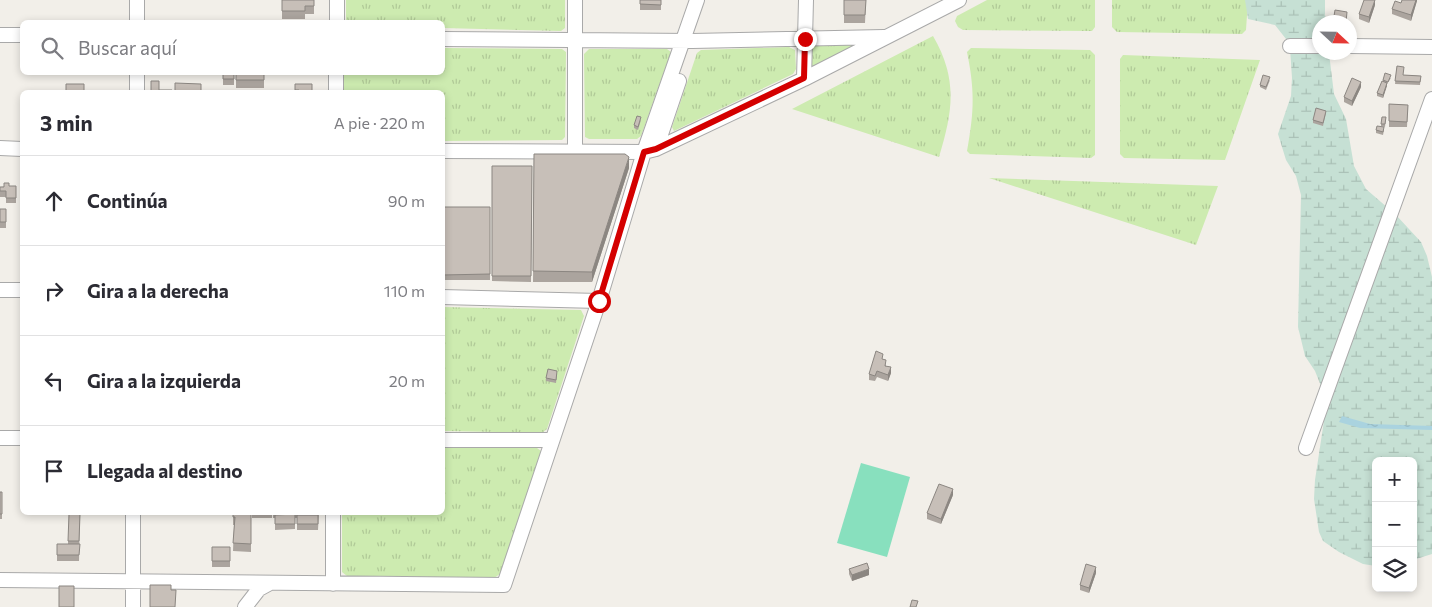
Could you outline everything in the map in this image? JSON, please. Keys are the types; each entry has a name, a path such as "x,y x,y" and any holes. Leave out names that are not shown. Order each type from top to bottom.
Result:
{"street":[{"path":"137,0 137,20"},
{"path":"337,0 337,20"},
{"path":"575,0 575,151"},
{"path":"688,41 697,0"},
{"path":"0,580 504,586 650,150 688,41 706,0"},
{"path":"804,78 806,0"},
{"path":"445,151 650,150 804,78 958,0"},
{"path":"0,35 20,35"},
{"path":"445,39 688,41 888,37"},
{"path":"1290,46 1312,46"},
{"path":"1357,46 1432,47"},
{"path":"137,75 137,90"},
{"path":"336,75 336,90"},
{"path":"1306,448 1432,99"},
{"path":"0,148 20,149"},
{"path":"0,290 20,290"},
{"path":"445,297 599,301"},
{"path":"0,438 20,438"},
{"path":"445,440 552,440"},
{"path":"133,515 133,607"},
{"path":"333,584 334,515"},
{"path":"245,607 259,589 270,583"}],"green space":[{"path":"346,0 565,0 565,28 561,31 445,28 445,20 346,20"},
{"path":"987,0 1095,0 1095,27 1092,31 963,30 958,27 955,21 957,16"},
{"path":"1112,0 1248,0 1246,30 1242,34 1117,32 1112,27"},
{"path":"1245,0 1325,0 1325,15 1312,15 1312,60 1330,60 1334,94 1346,119 1354,166 1366,189 1396,215 1421,242 1427,256 1432,277 1432,554 1417,559 1417,457 1372,457 1372,565 1363,564 1339,552 1323,541 1319,532 1314,499 1315,480 1327,401 1315,371 1305,356 1298,327 1301,195 1296,176 1286,160 1278,134 1291,96 1290,48 1286,39 1275,25 1248,19"},
{"path":"933,36 946,67 951,95 950,110 939,157 792,109"},
{"path":"861,43 813,67 811,67 812,44"},
{"path":"789,47 795,50 796,69 793,74 674,131 672,127 697,53 701,50"},
{"path":"445,48 562,49 566,52 565,137 562,140 445,141 445,90 344,90 344,75 445,75"},
{"path":"971,48 1090,50 1095,55 1095,155 1091,158 970,154 967,151 972,113 972,90 967,52"},
{"path":"589,49 667,49 671,52 641,136 637,139 589,139 585,137 584,54"},
{"path":"1123,55 1260,60 1225,160 1124,158 1120,154 1120,59"},
{"path":"989,178 1218,186 1196,245"},
{"path":"445,307 581,310 584,316 547,429 542,433 445,431"},
{"path":"445,447 537,448 541,451 500,574 494,578 347,576 342,572 342,515 445,515"},
{"path":"861,463 910,477 887,557 837,543"}],"water":[{"path":"1342,416 1370,424 1432,426 1432,430 1360,428 1339,422"}],"building":[{"path":"282,0 314,0 314,6 305,6 305,11 282,11"},
{"path":"640,0 661,0 661,5 640,4"},
{"path":"844,0 866,0 865,15 844,15"},
{"path":"1364,0 1375,0 1369,17 1359,14"},
{"path":"1402,0 1416,0 1411,15 1392,9 1395,1 1401,3"},
{"path":"1335,10 1347,12 1347,15 1334,15"},
{"path":"1397,66 1404,67 1403,75 1421,76 1420,82 1395,81"},
{"path":"1385,73 1391,75 1388,82 1383,80"},
{"path":"223,75 234,75 234,79 223,79"},
{"path":"236,75 264,75 264,80 236,80"},
{"path":"1263,75 1270,77 1266,87 1260,85"},
{"path":"1352,78 1361,82 1352,101 1344,97"},
{"path":"151,81 159,81 159,90 151,90"},
{"path":"1382,81 1387,83 1383,95 1377,93"},
{"path":"175,83 201,84 201,90 175,90"},
{"path":"66,84 84,84 84,90 66,90"},
{"path":"295,84 312,84 312,90 295,90"},
{"path":"1389,104 1408,105 1407,122 1389,121"},
{"path":"1316,108 1326,111 1323,123 1313,120"},
{"path":"637,116 641,117 638,127 634,125"},
{"path":"1382,117 1386,117 1385,124 1381,124"},
{"path":"1377,126 1384,127 1383,132 1376,130"},
{"path":"534,154 625,154 629,157 592,272 533,271"},
{"path":"492,166 532,166 531,276 492,276"},
{"path":"4,183 9,183 9,186 16,186 16,198 6,198 6,191 0,191 0,187 4,187"},
{"path":"445,207 490,207 490,274 445,275"},
{"path":"0,209 6,209 6,222 0,222"},
{"path":"876,351 883,354 882,359 886,360 885,366 891,367 888,375 877,371 875,376 869,374"},
{"path":"548,369 557,371 556,380 546,378"},
{"path":"939,484 953,489 941,519 927,513"},
{"path":"0,492 2,492 2,514 0,514"},
{"path":"69,515 80,515 79,541 68,541"},
{"path":"233,515 251,515 251,544 233,543 235,517"},
{"path":"275,515 295,515 295,524 275,524"},
{"path":"297,515 318,515 318,524 297,524"},
{"path":"57,544 80,544 79,555 57,555"},
{"path":"212,547 230,547 230,561 212,561"},
{"path":"867,563 869,569 852,575 849,569"},
{"path":"1086,564 1096,567 1089,588 1080,585"},
{"path":"150,585 171,585 171,590 176,590 175,607 150,607"},
{"path":"59,586 74,586 74,607 59,607"},
{"path":"912,600 918,601 916,607 910,607"}],"route":[{"path":"599,301 644,152 656,149 804,78 805,39"}]}
